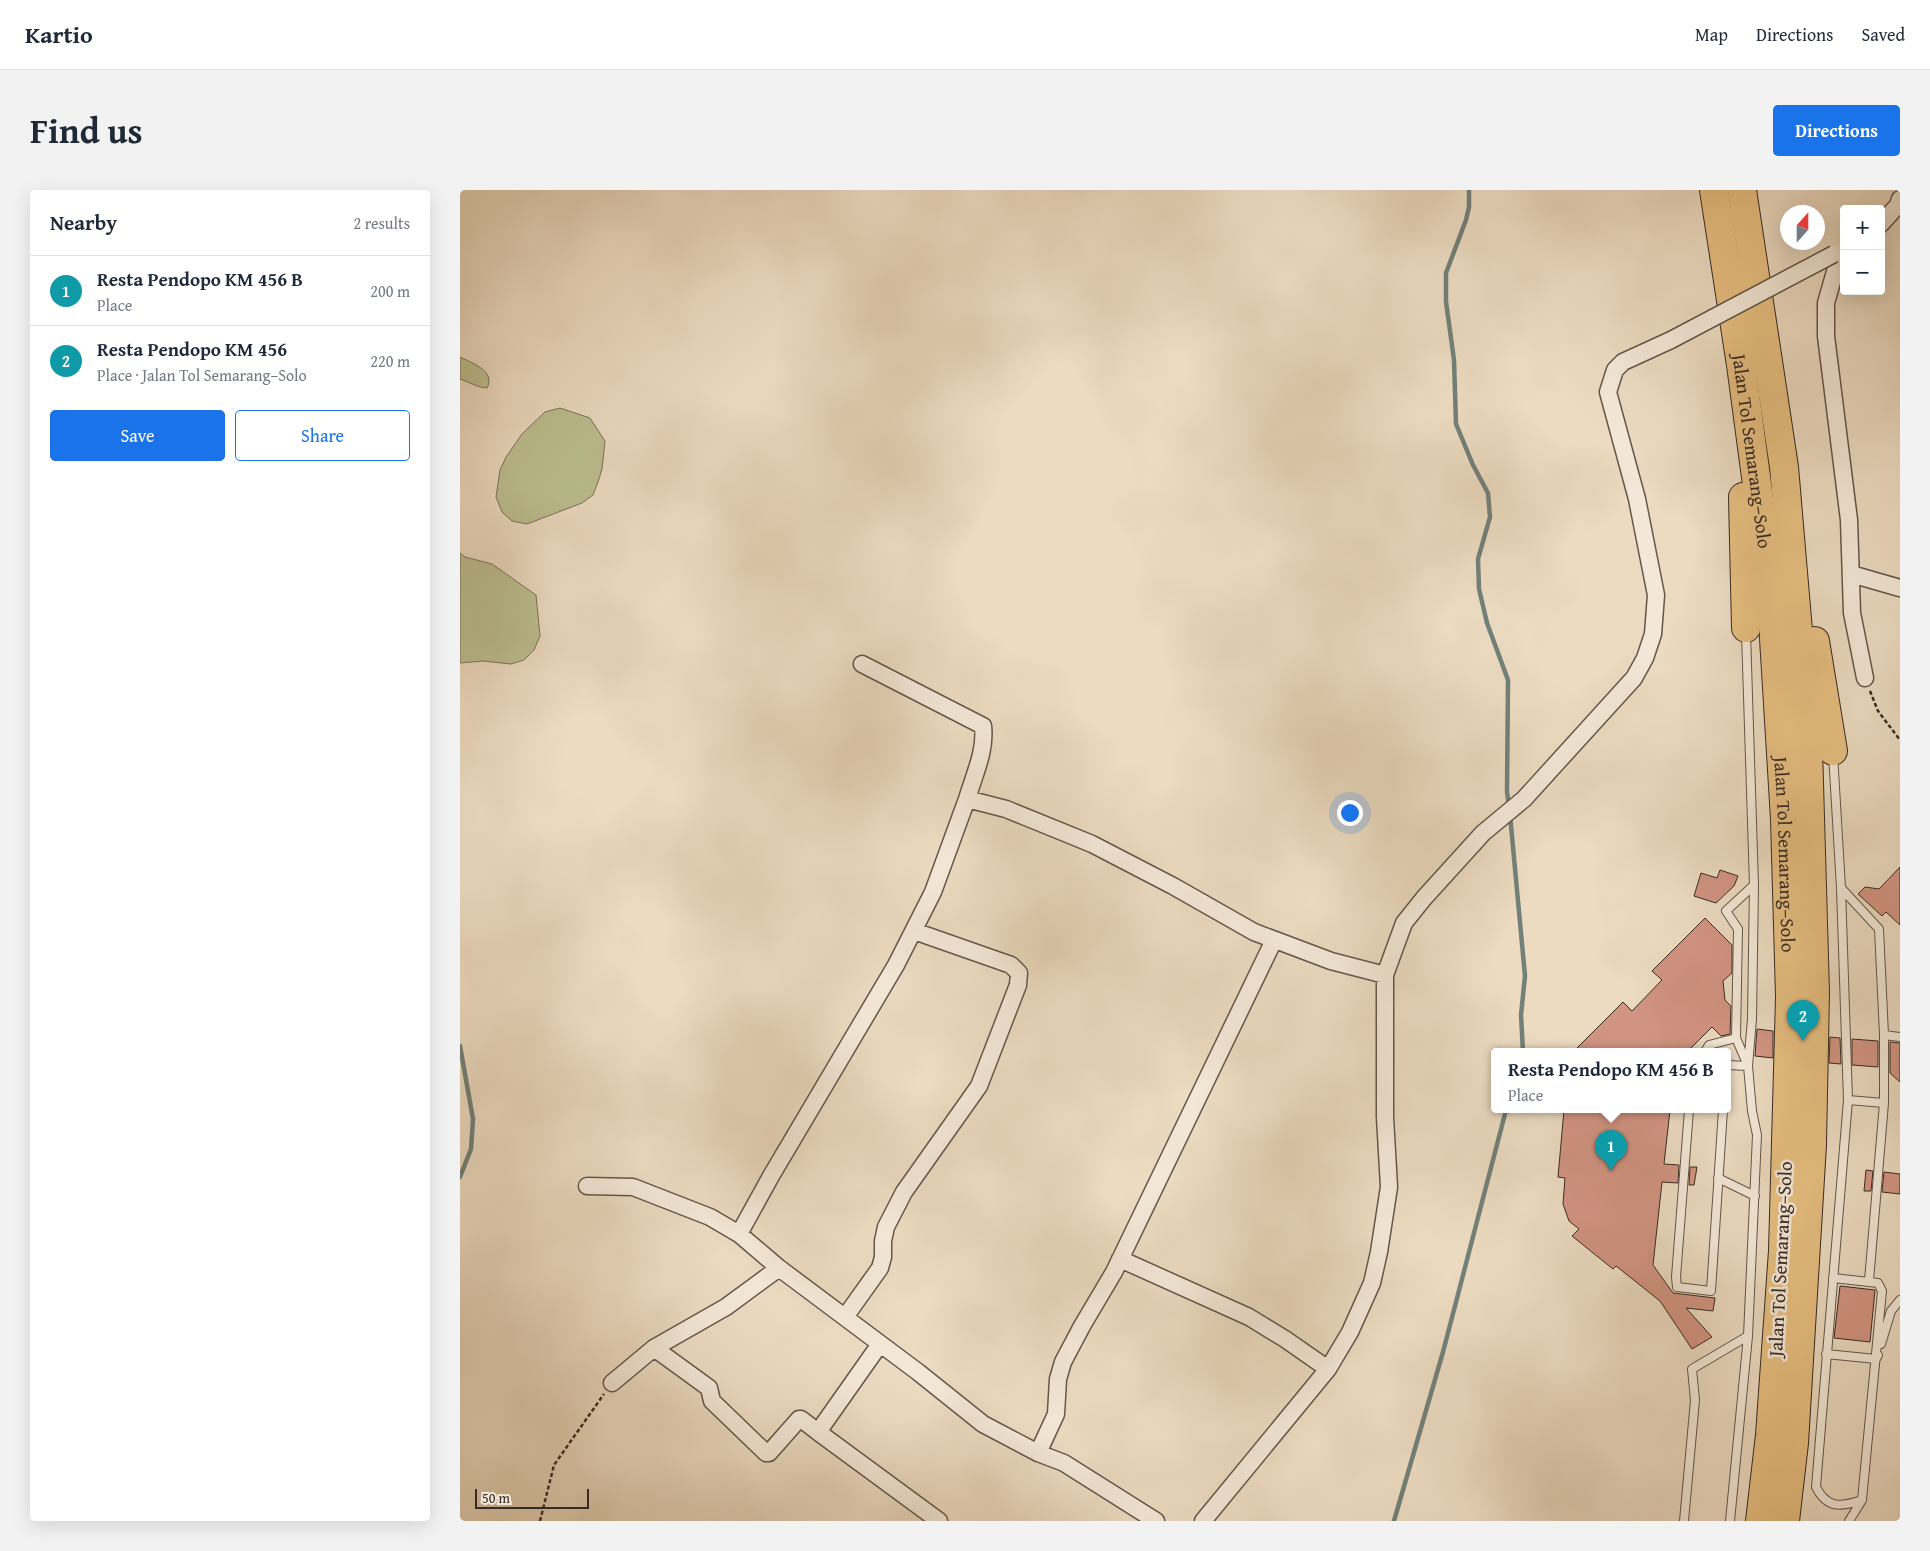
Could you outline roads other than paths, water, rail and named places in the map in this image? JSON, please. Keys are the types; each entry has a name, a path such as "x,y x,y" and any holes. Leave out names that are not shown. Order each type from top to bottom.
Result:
{"highway":[{"name":"Jalan Tol Semarang–Solo","path":"1714,190 1741,365 1770,589 1785,819 1790,997 1783,1251 1770,1435 1760,1521"},
{"name":"Jalan Tol Semarang–Solo","path":"1742,190 1784,467 1808,748 1815,992 1812,1145 1794,1443 1785,1521"},
{"path":"1741,365 1746,628"},
{"path":"1784,467 1833,752"}],"street":[{"path":"1885,220 1898,205 1900,199"},
{"path":"1203,1521 1328,1369 1350,1332 1372,1283 1384,1224 1389,1187 1385,1116 1385,975 1404,923 1483,833 1524,799 1634,678 1645,658 1653,634 1656,595 1637,498 1608,392 1615,370 1623,362 1671,340 1840,254"},
{"path":"1840,256 1826,304 1826,336 1849,520 1852,614 1865,678"},
{"path":"1851,574 1900,588"},
{"path":"739,1234 914,931 933,892 967,798 982,748 984,738 983,726 862,664"},
{"path":"967,798 1006,809 1092,844 1173,886 1254,932 1331,961 1385,975"},
{"path":"845,1317 880,1268 886,1227 904,1192 979,1086 1018,985 1019,973 1011,965 914,931"},
{"path":"1038,1453 1056,1414 1058,1379 1063,1362 1120,1259 1274,940"},
{"path":"586,1186 633,1187 710,1217 739,1234 779,1268 983,1424 1038,1453 1064,1463 1156,1521"},
{"path":"1120,1259 1248,1317 1285,1339 1328,1369"},
{"path":"612,1383 654,1348 726,1307 779,1268"},
{"path":"818,1432 880,1344"},
{"path":"654,1348 709,1388 712,1401 766,1453 769,1453 799,1419 939,1521"}],"lane":[{"path":"1730,1521 1748,1336 1756,1196 1757,1135 1752,1111 1748,1066 1752,1019 1754,885 1746,628"},
{"path":"1833,752 1848,1100 1816,1487 1821,1498 1833,1504 1846,1505 1862,1500"},
{"path":"1748,1066 1736,1038 1738,929 1726,911 1754,885"},
{"path":"1840,888 1879,929 1884,1035 1884,1103 1869,1281"},
{"path":"1884,1035 1900,1037"},
{"path":"1707,1048 1709,1045 1736,1038"},
{"path":"1731,1065 1748,1066"},
{"path":"1848,1100 1884,1103"},
{"path":"1689,1113 1676,1277 1677,1287 1711,1291 1723,1113"},
{"path":"1718,1178 1756,1196"},
{"path":"1833,1278 1878,1283 1882,1291 1862,1500 1849,1521"},
{"path":"1876,1359 1891,1311 1900,1300"},
{"path":"1684,1521 1695,1400 1692,1369 1748,1336"},
{"path":"1826,1354 1876,1359"}],"waterway":[{"path":"1469,190 1469,207 1466,220 1446,273 1446,302 1454,360 1456,424 1473,465 1488,493 1490,517 1478,559 1479,589 1487,623 1508,680 1507,792 1509,807"},
{"path":"1510,815 1525,976 1521,1015 1523,1048"},
{"path":"460,1046 473,1119 471,1149 460,1177"},
{"path":"1394,1521 1443,1352 1505,1113"}],"place":[{"name":"Resta Pendopo KM 456","path":"1803,1041"},
{"name":"Resta Pendopo KM 456 B","path":"1611,1171"}]}
